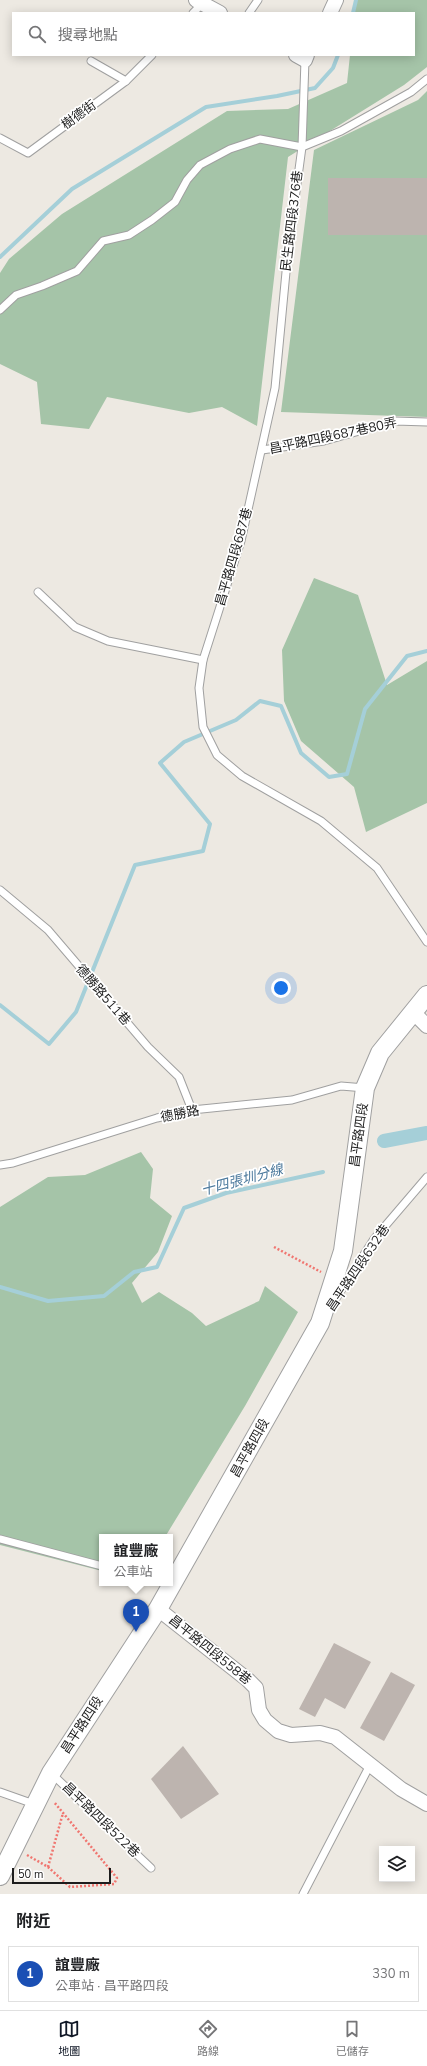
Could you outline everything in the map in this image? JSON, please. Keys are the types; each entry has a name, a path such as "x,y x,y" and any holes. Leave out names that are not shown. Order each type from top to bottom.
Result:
{"street":[{"path":"330,12 336,0"},
{"path":"198,5 217,12"},
{"name":"昌平路四段","path":"173,1579 320,1323 343,1251 365,1088 380,1053 414,1013 427,995"},
{"path":"414,1013 427,1026"},
{"name":"昌平路四段","path":"0,1876 34,1804 51,1773 158,1609 170,1586"},
{"name":"昌平路四段558巷","path":"158,1609 248,1680 256,1688 259,1710 265,1720 278,1731 291,1734 320,1733 336,1737 401,1789 427,1804"}],"lane":[{"path":"250,12 258,0"},
{"name":"樹德街","path":"0,138 28,153 126,81 151,56"},
{"name":"民生路四段376巷","path":"275,388 288,251 302,147 303,57"},
{"path":"91,61 126,81"},
{"path":"0,310 16,295 77,271 94,249 103,241 129,235 152,220 175,202 187,180 200,165 230,149 260,139 302,147 341,131 411,92 427,79"},
{"name":"昌平路四段687巷","path":"275,388 241,542 204,660 200,688 203,727 217,755 242,776 321,821 376,868 427,942"},
{"name":"昌平路四段687巷80弄","path":"262,450 324,440 395,421 427,422"},
{"path":"38,592 75,627 108,641 204,660"},
{"name":"德勝路511巷","path":"0,890 48,930 148,1047 179,1077 192,1110"},
{"name":"德勝路","path":"0,1165 12,1163 157,1118 192,1110 292,1100 341,1086 365,1088"},
{"name":"昌平路四段632巷","path":"320,1323 374,1239 427,1177"},
{"path":"0,1539 99,1565"},
{"path":"303,1894 370,1765"},
{"name":"昌平路四段522巷","path":"51,1773 151,1868"},
{"path":"0,1792 34,1804"}],"path":[{"path":"274,1247 334,1279"},
{"path":"25,1854 48,1867 70,1888 114,1884 117,1878 52,1800"},
{"path":"48,1867 63,1813"}],"green space":[{"path":"355,0 427,0 427,67 404,85 288,157 257,426 222,407 189,413 107,397 89,429 41,424 37,382 0,364 0,273 9,259 62,214 227,111 288,109 347,83 350,56 415,56 415,12 354,12"},
{"path":"427,91 427,417 281,412 314,150 418,100"},
{"path":"314,578 358,595 387,685 427,661 427,803 366,832 354,787 301,741 284,701 282,650"},
{"path":"141,1152 153,1169 150,1198 172,1216 158,1252 132,1283 142,1303 159,1292 192,1313 206,1326 259,1301 265,1286 298,1312 245,1406 167,1534 99,1534 99,1570 0,1545 0,1207 48,1177 85,1175"}],"building":[{"path":"328,178 427,178 427,235 328,235"},
{"path":"334,1643 371,1662 345,1709 325,1698 315,1717 299,1709"},
{"path":"391,1672 415,1685 384,1741 360,1728"},
{"path":"183,1746 219,1794 181,1819 151,1779"}],"waterway":[{"path":"353,12 356,0"},
{"path":"0,257 72,189 206,107 277,96 315,88 333,68 338,56"},
{"path":"0,1005 49,1044 76,1012 135,865 203,851 210,824 160,763 184,742 236,720 260,701 281,706 301,753 329,777 347,774 365,709 407,656 427,651"},
{"path":"384,1141 427,1133"},
{"name":"十四張圳分線","path":"0,1287 48,1301 104,1296 134,1272 157,1267 184,1208 226,1193 323,1172"}],"place":[{"name":"誼豐廠","path":"136,1632"}]}
